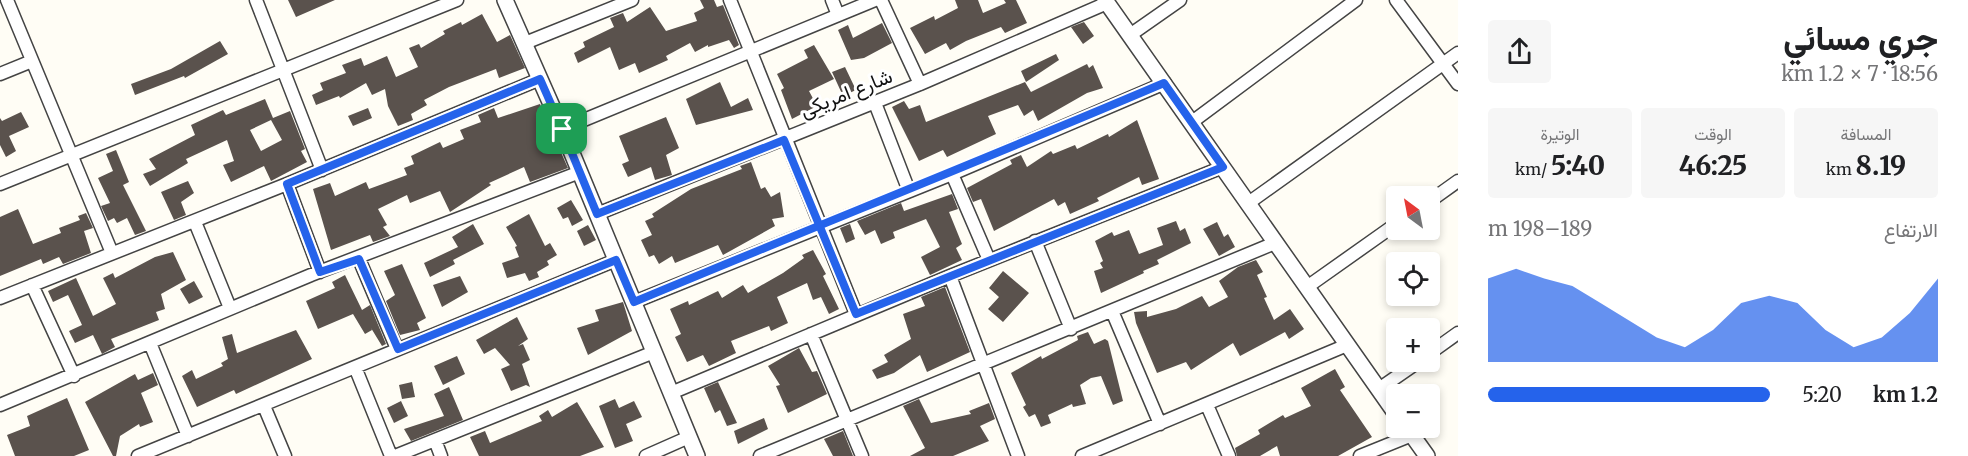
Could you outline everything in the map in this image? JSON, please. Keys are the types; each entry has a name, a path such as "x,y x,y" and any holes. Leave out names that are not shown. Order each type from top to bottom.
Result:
{"street":[{"path":"7,0 112,253"},
{"path":"256,0 322,170"},
{"path":"0,184 457,0"},
{"path":"505,0 562,129 697,456"},
{"path":"525,43 632,0"},
{"path":"730,0 784,140 856,314"},
{"path":"832,0 838,15"},
{"path":"562,129 875,0"},
{"path":"880,0 920,84"},
{"path":"1130,35 1180,0"},
{"path":"1192,122 1356,0"},
{"path":"1396,0 1458,84"},
{"path":"1106,2 1386,399"},
{"name":"شارع امريكى","path":"597,214 875,103 1106,2"},
{"path":"1247,204 1458,53"},
{"path":"0,74 32,61"},
{"path":"0,298 195,222 540,79"},
{"path":"634,302 951,174 1164,83"},
{"path":"875,103 909,191"},
{"path":"671,393 856,314 1223,167"},
{"path":"0,405 74,376 230,308 580,172"},
{"path":"951,174 989,260"},
{"path":"1440,194 1458,181"},
{"path":"287,184 320,272"},
{"path":"195,222 230,308"},
{"path":"1307,287 1386,231"},
{"path":"1035,241 1071,329"},
{"path":"760,456 1275,243"},
{"path":"359,259 398,349"},
{"path":"138,456 616,260"},
{"path":"950,276 1018,456"},
{"path":"32,285 74,376"},
{"path":"1112,311 1160,424"},
{"path":"1440,346 1458,333"},
{"path":"811,334 862,456"},
{"path":"150,343 188,436"},
{"path":"1082,456 1347,345"},
{"path":"355,367 393,456 654,352"},
{"path":"1379,389 1404,372"},
{"path":"1207,405 1228,456"},
{"path":"264,406 285,456"},
{"path":"645,456 689,437"},
{"path":"1360,456 1395,438"},
{"path":"1414,438 1427,456"},
{"path":"435,440 441,456"}],"building":[{"path":"288,0 335,0 296,17"},
{"path":"700,0 714,0 717,7 723,5 739,45 734,48 729,40 708,47 708,45 695,52 690,43 666,56 668,60 639,73 635,63 619,70 610,47 578,63 574,53 585,47 583,42 614,27 610,18 623,13 627,22 650,7 666,31 697,21 694,13 704,8"},
{"path":"955,0 978,0 983,13 1006,3 1004,0 1016,0 1027,23 1005,33 1001,27 950,50 946,43 925,54 910,28 934,16 935,20 958,8"},
{"path":"482,14 497,42 510,35 525,68 499,78 496,69 449,87 424,100 427,105 411,114 413,120 398,126 388,106 385,89 372,95 366,83 340,98 339,96 316,105 312,95 323,90 320,83 346,73 342,65 361,58 364,66 387,56 396,77 418,67 409,48 419,44 421,48 445,34 443,31 461,22 462,25"},
{"path":"1084,22 1094,36 1083,44 1071,27"},
{"path":"882,23 892,43 864,58 851,60 838,30 848,25 853,38"},
{"path":"220,41 228,54 185,78 184,76 135,95 131,84 171,69"},
{"path":"814,45 834,79 809,91 817,106 792,119 781,90 784,88 777,74 808,58 804,50"},
{"path":"1056,54 1059,60 1026,82 1021,71"},
{"path":"1087,64 1089,68 1093,65 1103,88 1087,93 1038,121 1033,110 1024,116 1018,105 988,116 996,134 947,157 943,150 919,161 892,107 904,101 909,109 920,105 926,122 1025,82 1031,92"},
{"path":"845,67 856,90 843,96 832,72"},
{"path":"720,82 731,107 748,98 753,110 696,125 686,99"},
{"path":"265,99 273,118 290,111 305,149 301,151 307,162 271,181 264,166 231,182 223,165 234,161 227,140 186,159 188,163 150,186 143,174 156,169 149,159 195,135 191,125 223,110 226,115","holes":["271,120 282,140 261,151 250,130"]},
{"path":"540,104 550,127 541,130 549,153 559,148 568,168 530,182 524,167 489,183 491,185 450,212 440,191 410,203 407,195 378,209 387,225 383,227 390,236 373,242 370,235 331,250 313,189 330,183 335,196 366,182 369,189 407,175 404,168 414,164 411,156 440,142 443,148 464,139 460,130 481,122 478,115 494,108 498,118"},
{"path":"368,108 372,118 353,126 348,116"},
{"path":"21,112 29,127 9,136 16,151 6,157 0,145 0,118 2,121"},
{"path":"666,117 679,148 666,155 672,175 655,180 651,167 628,177 622,164 629,161 619,136"},
{"path":"1137,120 1159,179 1142,185 1139,177 1097,198 1099,201 1070,214 1065,202 1058,206 1054,199 994,231 981,199 973,202 967,188 1012,164 1010,160 1021,155 1027,167 1051,151 1053,154 1075,145 1077,149 1108,134 1109,137"},
{"path":"116,150 129,182 123,185 146,231 135,235 127,218 117,223 114,218 108,221 101,206 110,203 98,178 113,171 106,154"},
{"path":"751,162 761,189 765,187 771,197 780,192 784,217 772,219 775,226 723,255 718,245 675,263 672,256 659,264 654,255 649,257 641,240 652,235 645,221 654,217 652,214 691,189 742,169 740,166"},
{"path":"188,181 194,193 181,202 186,215 174,220 161,192"},
{"path":"952,194 958,209 949,212 962,244 956,248 962,260 930,275 921,257 940,247 926,219 893,232 895,238 881,244 875,230 865,235 857,221 901,203 904,211"},
{"path":"571,200 583,220 572,226 568,217 563,219 557,208"},
{"path":"18,209 33,244 61,233 59,228 80,220 78,216 86,213 93,228 84,231 91,253 63,264 59,257 43,264 41,259 0,276 0,217"},
{"path":"529,214 545,246 550,243 557,255 547,261 549,265 537,272 539,277 529,281 525,273 507,278 502,263 519,257 515,247 517,246 506,227"},
{"path":"1176,221 1180,231 1185,228 1191,243 1157,260 1159,264 1143,271 1144,273 1101,293 1094,271 1103,268 1100,263 1103,261 1095,241 1112,232 1114,236 1129,230 1139,254 1163,245 1157,228"},
{"path":"1217,222 1224,237 1228,234 1235,247 1219,256 1203,229"},
{"path":"473,224 484,244 453,260 455,264 430,277 424,263 458,247 452,237"},
{"path":"850,224 855,239 846,243 840,228"},
{"path":"588,225 596,240 584,246 577,231"},
{"path":"813,250 826,274 823,276 839,309 829,314 821,297 813,300 807,283 777,297 788,323 771,331 769,326 731,341 736,353 709,366 703,355 687,362 675,337 681,334 670,309 688,301 689,305 718,291 722,298 743,285 748,293 783,273 804,258 802,255"},
{"path":"173,252 186,280 161,294 165,309 156,312 159,320 111,339 115,347 102,354 93,335 75,343 69,331 82,325 68,295 53,302 48,291 76,278 93,316 116,304 103,278 113,273 115,278 155,257"},
{"path":"1256,260 1263,272 1257,275 1274,320 1290,309 1304,329 1289,339 1285,332 1240,356 1233,343 1191,370 1186,362 1157,373 1136,323 1134,312 1147,311 1147,317 1176,309 1202,296 1209,307 1228,297 1219,281 1238,267"},
{"path":"402,264 426,318 417,323 420,330 400,335 386,301 395,295 384,271"},
{"path":"1003,271 1029,293 1003,322 988,309 999,297 989,288"},
{"path":"345,275 362,310 370,305 386,344 382,346 371,328 372,330 365,334 353,314 318,329 306,301 335,288 332,282"},
{"path":"460,276 468,292 442,307 433,285"},
{"path":"194,281 203,297 189,304 180,289"},
{"path":"945,287 970,352 927,372 920,355 894,373 877,379 872,370 888,362 884,355 911,339 903,314 925,306 921,297"},
{"path":"623,302 632,331 588,355 577,328 599,321 595,310"},
{"path":"517,317 528,339 518,346 523,344 530,360 522,364 530,387 526,385 511,391 501,369 510,365 495,348 484,354 476,340"},
{"path":"296,330 312,359 236,394 234,390 197,407 182,376 192,370 196,379 223,366 221,363 228,359 222,337 232,334 237,353"},
{"path":"1088,332 1094,344 1105,339 1108,341 1123,401 1113,405 1101,376 1091,378 1080,385 1086,404 1073,407 1072,404 1048,415 1051,423 1041,427 1035,414 1029,417 1023,407 1026,405 1011,373 1041,356 1042,359 1078,340 1077,336"},
{"path":"799,348 812,372 817,371 827,394 788,413 776,386 780,385 768,366"},
{"path":"457,356 465,374 443,385 434,366"},
{"path":"1335,369 1345,387 1340,390 1372,437 1338,456 1280,456 1277,446 1260,456 1237,456 1235,448 1260,434 1258,430 1283,415 1285,418 1311,406 1301,388"},
{"path":"153,373 158,385 141,393 153,422 140,427 139,424 120,436 116,456 113,456 85,402 135,374 138,380"},
{"path":"412,382 415,397 402,399 399,385"},
{"path":"718,382 737,423 727,426 720,410 715,413 704,388"},
{"path":"449,387 463,420 411,441 404,429 444,416 434,394"},
{"path":"67,398 89,450 74,456 15,456 7,435 30,426 27,416"},
{"path":"615,399 619,408 634,401 642,417 626,424 633,441 615,448 599,406"},
{"path":"919,399 931,423 971,414 969,411 989,403 995,419 980,426 989,441 953,456 910,456 925,448 903,406"},
{"path":"401,401 408,416 394,423 387,408"},
{"path":"577,402 604,447 580,456 479,456 470,437 485,431 490,443 542,421 539,416 548,410 552,417"},
{"path":"764,418 768,429 738,444 734,431"},
{"path":"843,431 853,456 833,456 824,439"}],"route":[{"path":"562,129 540,79 287,184 320,272 359,259 398,349 616,260 634,302 820,225 951,174 1164,83 1223,167 856,314 820,225 784,140 597,214 562,129"}]}
